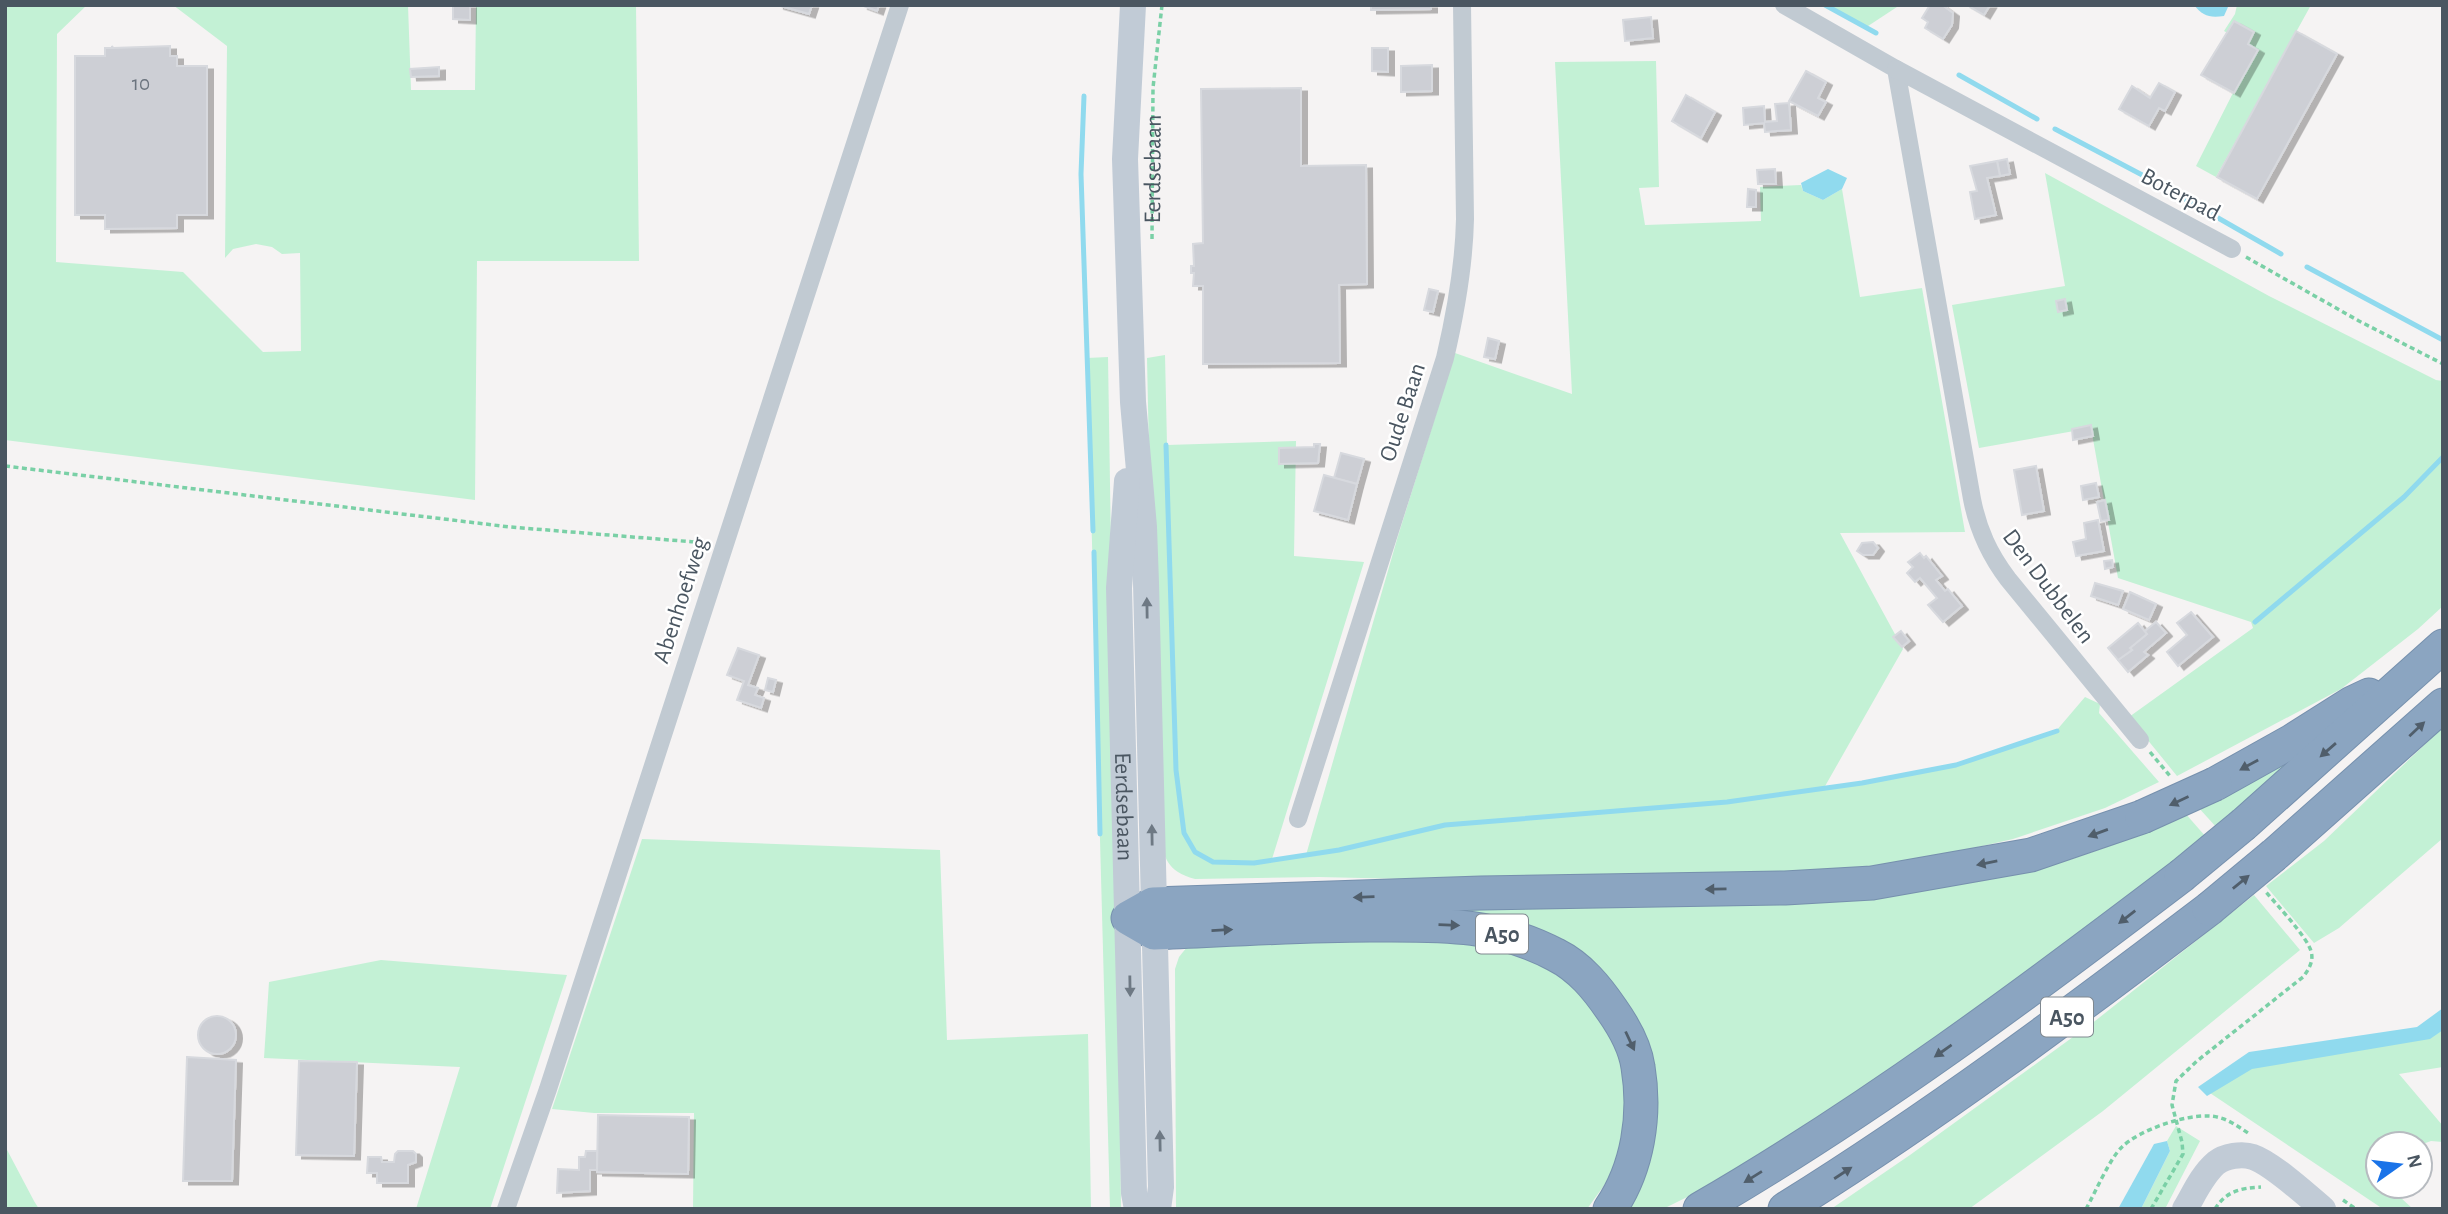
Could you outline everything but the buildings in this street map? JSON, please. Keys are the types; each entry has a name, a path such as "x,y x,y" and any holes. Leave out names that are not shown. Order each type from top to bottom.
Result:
{"highway":[{"name":"A50","path":"1700,1209 1906,1077 2093,943 2244,824 2443,646"},
{"name":"A50","path":"1145,918 1481,892 1785,888 1872,883 2031,855 2142,817 2215,784 2292,741 2352,703 2416,672"},
{"name":"A50","path":"1785,1209 1933,1113 2040,1037 2208,909 2274,855 2443,705"},
{"name":"A50","path":"1145,918 1337,925 1455,925 1493,931 1530,942 1558,956 1582,973 1603,997 1622,1024 1636,1055 1642,1086 1642,1115 1636,1152 1610,1209"}],"main road":[{"name":"Eerdsebaan","path":"1133,5 1125,159 1133,402 1119,588 1145,918 1161,1187 1158,1209"},
{"name":"Eerdsebaan","path":"1137,1209 1134,1193 1145,918"},
{"path":"2185,1209 2202,1180 2216,1163 2239,1155 2253,1157 2293,1184 2323,1209"}],"street":[{"name":"Abenhoefweg","path":"506,1209 556,1064 900,5"},
{"name":"Oude Baan","path":"1298,819 1442,368 1457,307 1465,246 1462,5"},
{"path":"1784,5 1896,69"},
{"name":"Boterpad","path":"1896,69 2232,249"},
{"name":"Den Dubbelen","path":"1896,69 1979,530 1990,554 2008,579 2140,740"}],"path":[{"name":"Eerdsebaan","path":"1152,248 1153,88 1162,5"},
{"name":"Boterpad","path":"2232,249 2359,321 2443,364"},
{"path":"5,466 510,527 690,542"},
{"path":"2140,740 2175,781"},
{"path":"2151,1209 2183,1154 2172,1098 2180,1076 2297,982 2311,965 2312,956 2308,944 2262,887"},
{"path":"2087,1209 2119,1149 2134,1136 2176,1121"},
{"path":"2215,1209 2225,1195 2241,1188 2261,1187 2271,1193"}],"green space":[{"path":"5,5 87,5 57,34 56,262 183,272 263,352 301,351 300,253 282,254 272,247 256,244 233,249 225,258 227,46 173,5 408,5 411,90 475,90 476,5 636,5 639,261 477,261 475,500 5,440"},
{"path":"1824,5 1900,5 1865,28"},
{"path":"2237,5 2311,5 2216,177 2196,166 2257,50 2224,31 2235,14"},
{"path":"1656,61 1659,187 1639,188 1645,225 1761,221 1760,187 1801,185 1803,191 1823,200 1842,189 1860,297 1922,288 1965,532 1840,533 1903,649 1824,788 1951,766 2009,749 2056,731 2085,697 2100,704 2099,713 2159,782 2105,808 2013,839 1934,857 1835,871 1491,881 1319,877 1195,879 1178,872 1168,863 1157,833 1147,358 1165,355 1167,445 1296,441 1294,556 1364,562 1272,859 1306,855 1398,536 1455,353 1572,394 1555,62"},
{"path":"2045,173 2269,296 2436,380 2443,381 2443,606 2341,689 2177,776 2129,717 2253,628 2251,622 2118,578 2091,428 1979,448 1952,305 2065,286"},
{"path":"1108,357 1121,1209 1110,1209 1087,358"},
{"path":"2344,724 2217,828 2198,807"},
{"path":"2443,727 2443,838 2339,928 2314,943 2266,886 2324,841"},
{"path":"2185,813 2206,837 2105,916 1774,1154 1663,1209 1621,1209 1633,1195 1654,1145 1653,1085 1585,961 1393,912 1965,883 2072,859 2141,835"},
{"path":"642,839 940,850 947,1040 1088,1034 1091,1209 693,1209 694,1113 594,1113 552,1109"},
{"path":"2254,895 2300,950 2103,1111 1969,1209 1831,1209 2095,1021"},
{"path":"1417,937 1487,943 1530,959 1573,985 1598,1012 1617,1047 1628,1089 1626,1134 1608,1180 1587,1209 1176,1209 1175,969 1179,957 1187,947"},
{"path":"381,960 567,975 490,1209 416,1209 460,1067 264,1058 269,982"},
{"path":"2443,1030 2443,1067 2399,1074 2443,1126 2443,1142 2434,1141 2434,1130 2364,1130 2364,1196 2204,1089 2285,1053"},
{"path":"2176,1126 2200,1141 2165,1209 2141,1209 2170,1151 2167,1141"},
{"path":"5,1146 34,1201 39,1209 5,1209"},
{"path":"2370,1200 2403,1200 2413,1209 2383,1209"}],"water":[{"path":"2194,5 2228,7 2224,16 2214,17 2203,14"},
{"path":"1828,169 1847,178 1842,189 1823,200 1803,191 1801,183"},
{"path":"2443,1008 2443,1030 2430,1039 2252,1069 2207,1096 2198,1087 2249,1052 2417,1027"},
{"path":"2167,1141 2170,1151 2141,1209 2118,1209 2154,1144"}],"waterway":[{"path":"1825,5 1876,33"},
{"path":"1959,75 2037,119"},
{"path":"1084,96 1081,174 1093,531"},
{"path":"2055,129 2146,177"},
{"path":"2164,187 2281,254"},
{"path":"2307,267 2443,340"},
{"path":"1166,445 1176,770 1184,833 1195,852 1213,862 1254,863 1339,850 1445,825 1727,802 1862,783 1956,765 2057,731"},
{"path":"2255,622 2404,497 2443,457"},
{"path":"1094,552 1100,834"}]}
